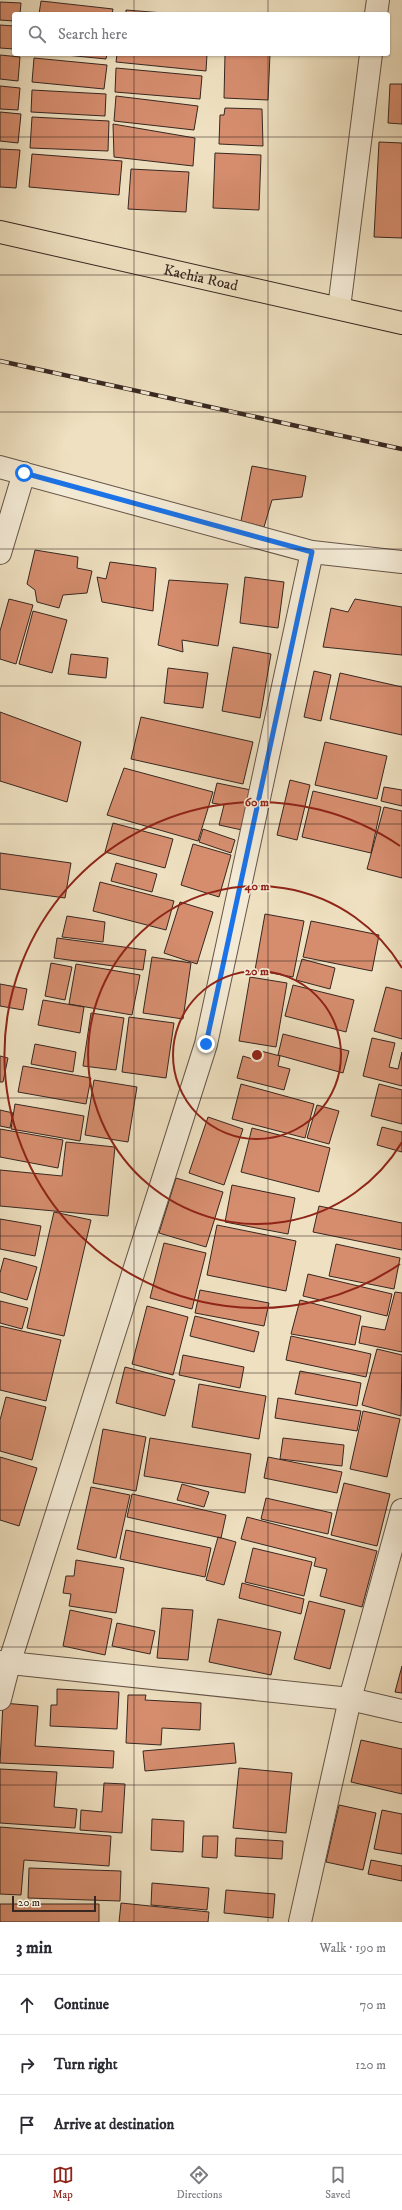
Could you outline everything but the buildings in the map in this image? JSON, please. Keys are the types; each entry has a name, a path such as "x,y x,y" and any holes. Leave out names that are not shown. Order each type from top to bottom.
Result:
{"main road":[{"name":"Kachia Road","path":"0,232 402,323"}],"street":[{"path":"376,12 378,0"},
{"path":"339,308 371,56"},
{"path":"0,467 312,552 402,562"},
{"path":"0,554 24,473"},
{"path":"0,1699 4,1663 206,1044 312,552"},
{"path":"300,1922 350,1699 402,1510"},
{"path":"4,1663 350,1699 402,1711"}],"railway":[{"path":"0,361 402,449"}],"route":[{"path":"24,473 312,552 206,1044"}]}
